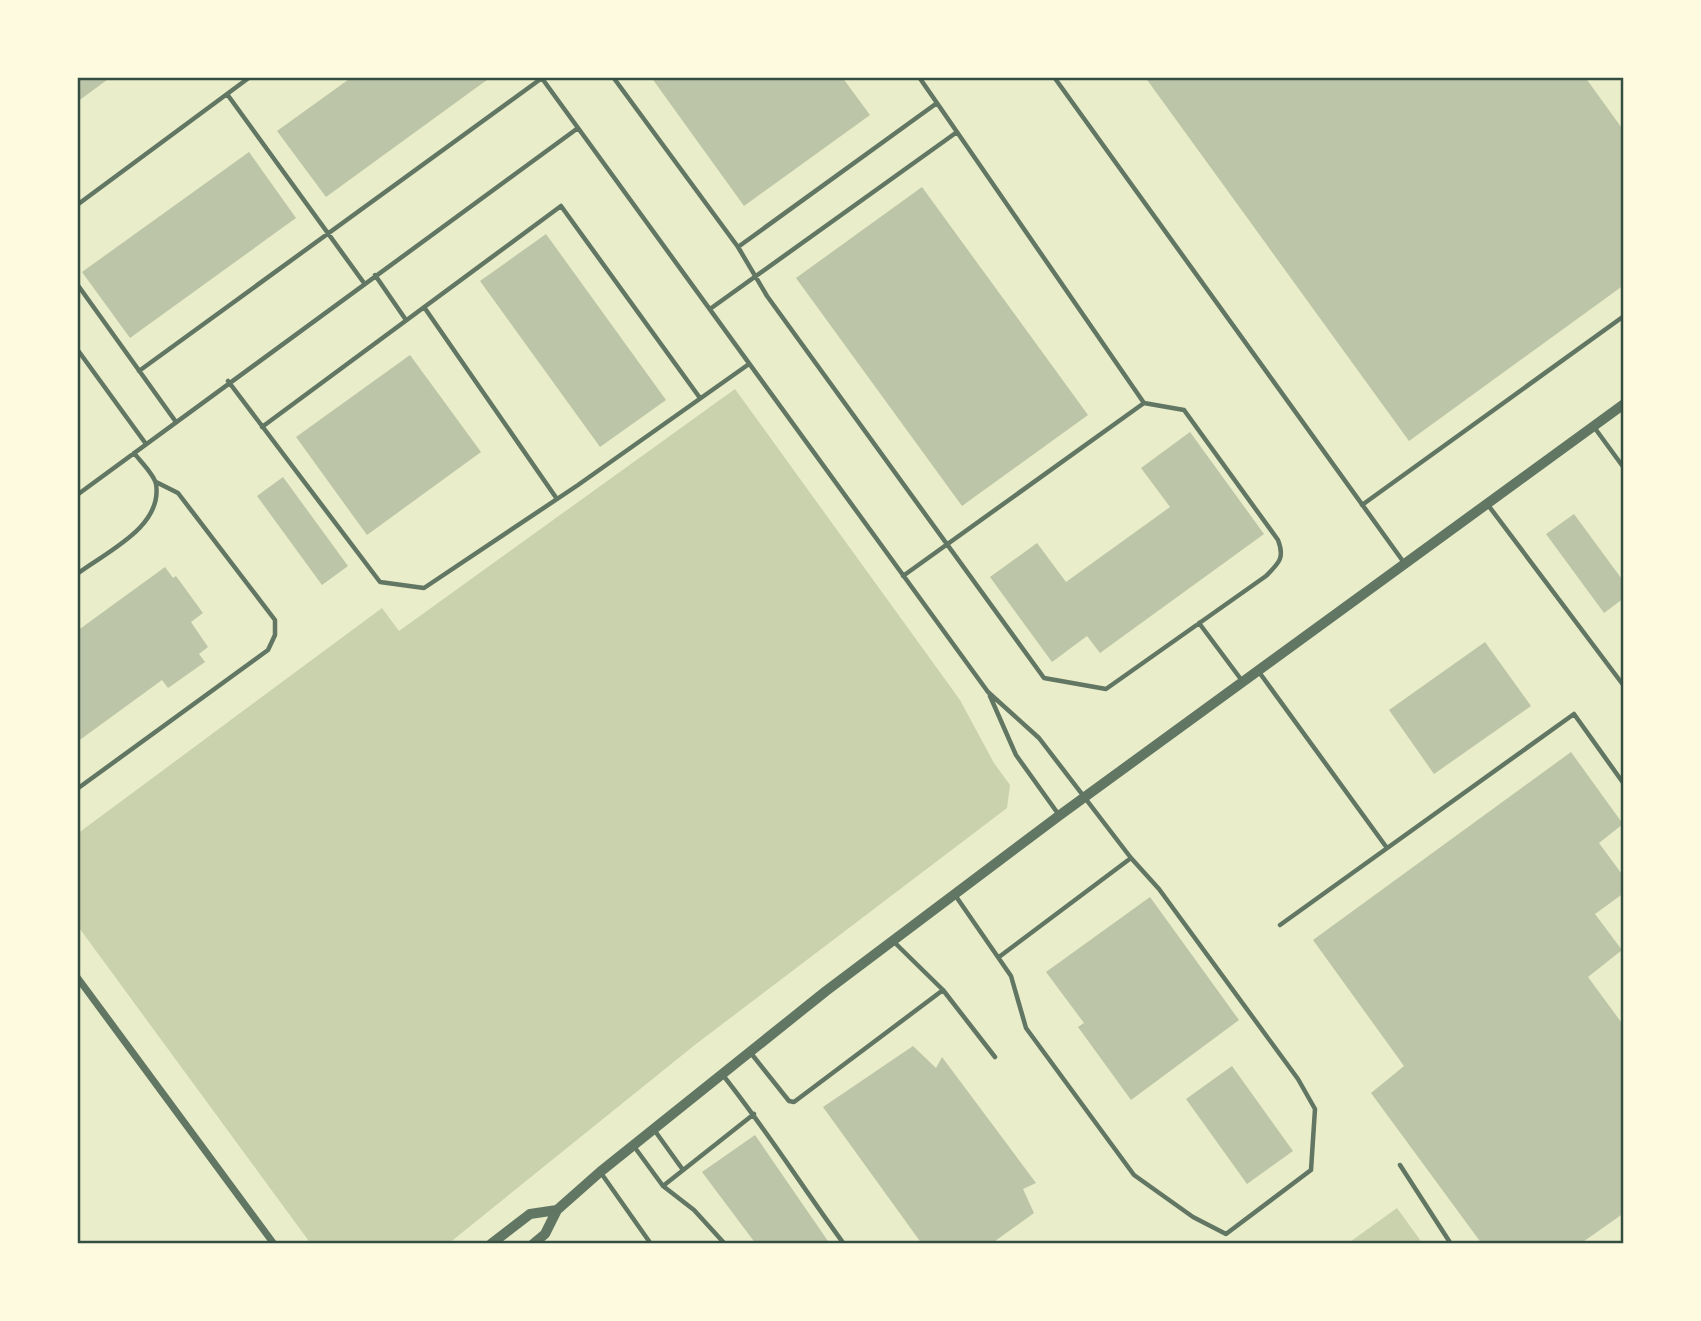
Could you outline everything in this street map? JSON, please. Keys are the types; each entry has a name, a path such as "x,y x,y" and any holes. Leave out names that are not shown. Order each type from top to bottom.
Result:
{"street":[{"path":"533,1244 545,1234 557,1210 652,1128 749,1051 1060,815 1624,404"},
{"path":"77,977 274,1244"},
{"path":"491,1244 530,1214 557,1210"}],"lane":[{"path":"77,205 250,77"},
{"path":"139,371 541,77 988,692 1039,738 1131,858 1159,888 1298,1079 1315,1110 1311,1170 1226,1234 1193,1217 1134,1175 1026,1028 1011,976 955,894"},
{"path":"613,77 738,247 767,296 1044,678 1107,689 1266,576 1281,561 1281,548 1272,531 1184,410 1144,403 919,77"},
{"path":"1054,77 1406,564"},
{"path":"227,94 364,283"},
{"path":"738,247 937,103"},
{"path":"77,495 578,128"},
{"path":"710,310 957,132"},
{"path":"262,426 561,206 700,398"},
{"path":"375,275 407,320"},
{"path":"77,284 176,422"},
{"path":"424,307 557,499"},
{"path":"1362,505 1624,316"},
{"path":"77,349 146,444"},
{"path":"229,382 380,582 424,588 557,499 749,364"},
{"path":"903,576 1144,403"},
{"path":"1594,426 1624,468"},
{"path":"77,789 268,650 275,635 275,620 186,504 178,494 156,482 134,453"},
{"path":"77,574 144,524 155,510 156,482"},
{"path":"1488,504 1624,687"},
{"path":"1199,623 1243,682"},
{"path":"1259,671 1387,848"},
{"path":"988,692 1016,755 1060,815"},
{"path":"1280,925 1574,714 1624,783"},
{"path":"999,957 1131,858"},
{"path":"892,941 943,990 995,1057"},
{"path":"749,1051 775,1086 793,1102 943,990"},
{"path":"721,1074 754,1114 844,1244"},
{"path":"663,1186 754,1114"},
{"path":"652,1128 683,1170"},
{"path":"632,1145 663,1186 694,1210 725,1244"},
{"path":"1400,1165 1451,1244"},
{"path":"600,1172 651,1244"}],"green space":[{"path":"735,389 960,700 994,763 1010,785 1007,808 696,1044 448,1244 311,1244 77,925 77,834 382,608 399,631"},
{"path":"1397,1208 1423,1244 1347,1244"}],"building":[{"path":"77,77 111,77 77,102"},
{"path":"352,77 491,77 326,197 277,131"},
{"path":"651,77 842,77 870,115 744,206"},
{"path":"1145,77 1585,77 1624,131 1624,285 1409,441"},
{"path":"249,152 296,218 130,338 82,272"},
{"path":"922,187 1088,415 962,506 796,278"},
{"path":"546,234 666,400 600,447 480,281"},
{"path":"410,355 481,452 367,535 296,437"},
{"path":"1190,432 1264,534 1100,653 1087,636 1052,662 990,577 1037,543 1066,582 1170,507 1141,468"},
{"path":"283,477 348,566 322,585 257,496"},
{"path":"1574,514 1624,582 1624,598 1604,613 1546,534"},
{"path":"165,567 173,578 176,576 203,613 191,622 208,647 199,654 205,662 168,688 162,680 77,742 77,631"},
{"path":"1485,642 1531,706 1434,774 1389,710"},
{"path":"1571,752 1623,824 1599,843 1624,877 1624,893 1595,914 1622,950 1588,977 1624,1026 1624,1213 1580,1244 1482,1244 1371,1093 1404,1066 1313,940"},
{"path":"1150,897 1239,1020 1131,1100 1078,1027 1084,1023 1046,972"},
{"path":"913,1046 936,1068 942,1057 1036,1183 1023,1189 1034,1213 991,1244 922,1244 823,1107"},
{"path":"1232,1066 1293,1151 1247,1184 1186,1099"},
{"path":"755,1135 830,1244 756,1244 702,1172"}]}
